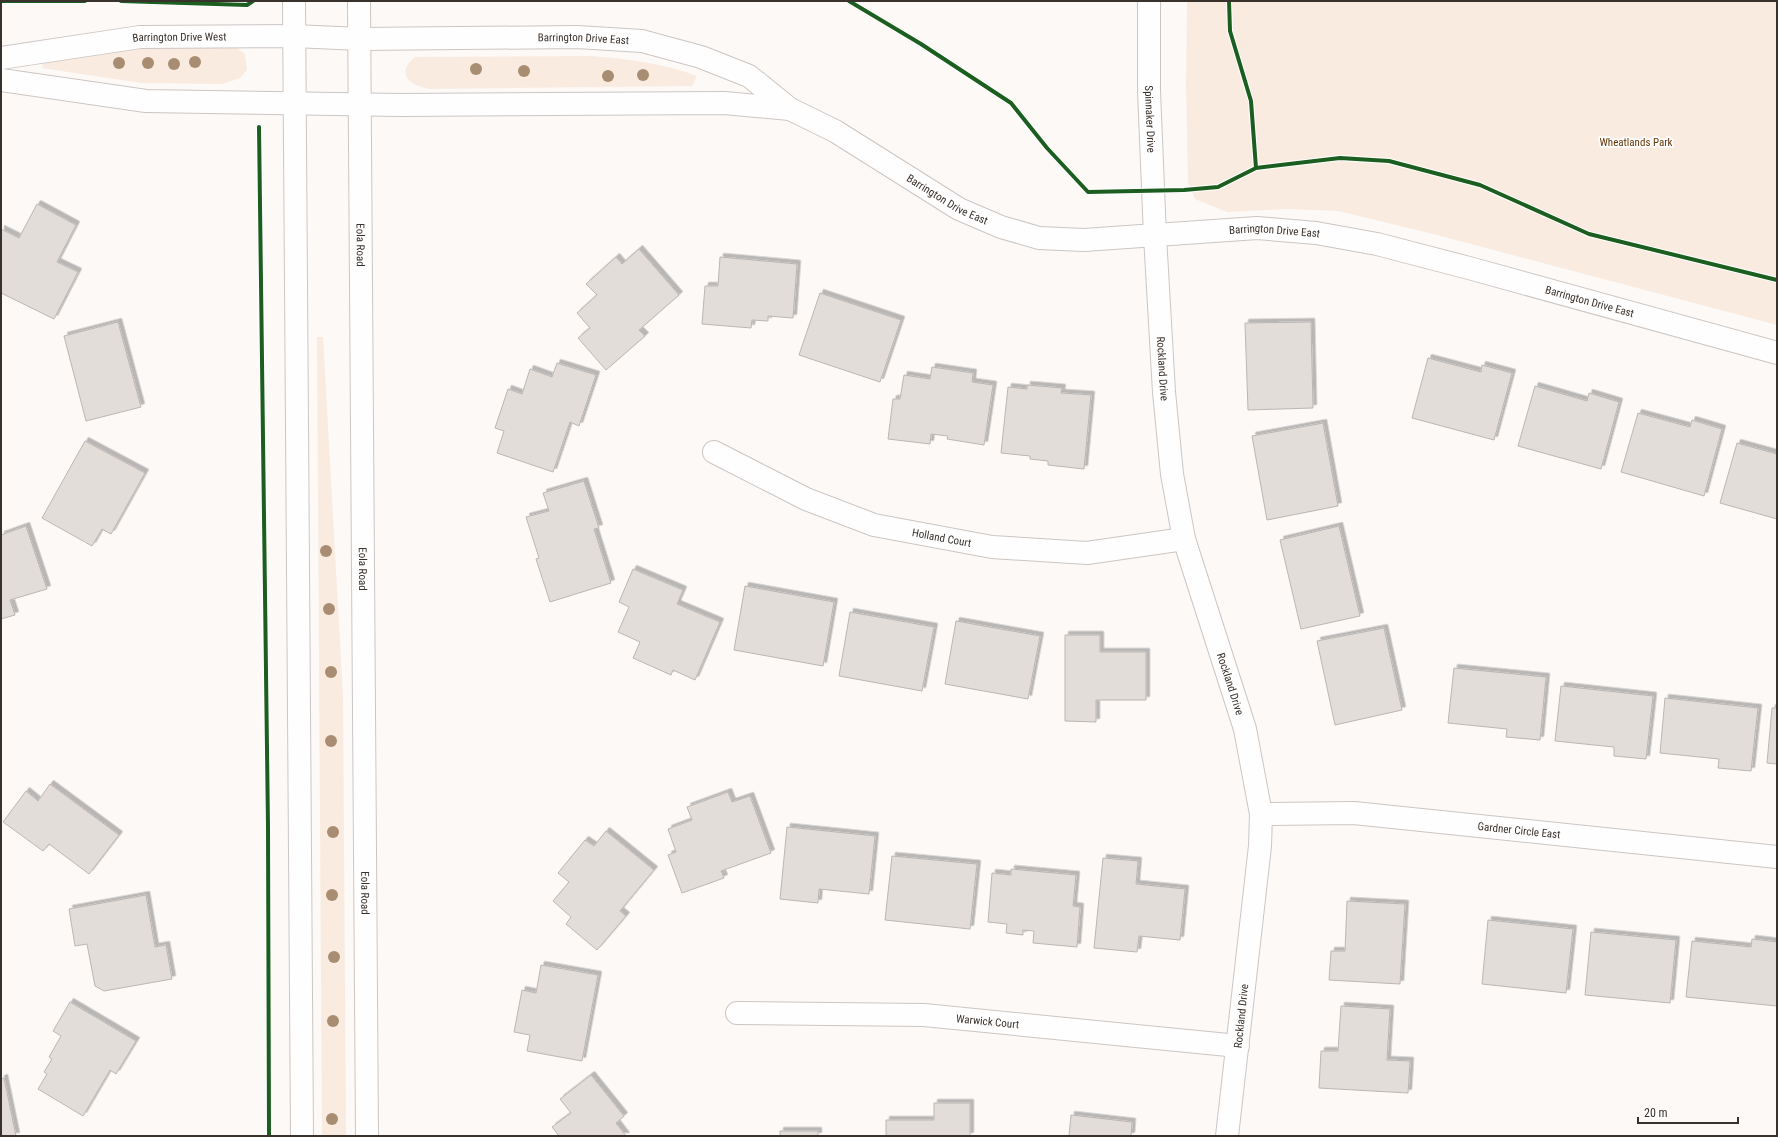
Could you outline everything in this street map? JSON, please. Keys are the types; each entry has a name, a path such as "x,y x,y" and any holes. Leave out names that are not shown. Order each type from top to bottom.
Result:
{"street":[{"path":"294,1 302,1136"},
{"name":"Eola Road","path":"360,1 367,1136"},
{"name":"Spinnaker Drive","path":"1149,1 1149,91 1155,236"},
{"name":"Barrington Drive West","path":"1,58 140,37 294,36 360,38"},
{"name":"Barrington Drive East","path":"360,38 577,37 642,41 701,57 749,76 790,109 842,135 959,209 1001,227 1039,238 1084,240 1257,228 1316,233 1377,244 1777,353"},
{"path":"1,80 146,101 360,104"},
{"name":"Barrington Drive East","path":"360,104 724,103 790,109"},
{"name":"Rockland Drive","path":"1155,236 1164,392 1172,474 1184,539 1244,729 1261,814 1260,846 1227,1136"},
{"name":"Holland Court","path":"714,452 806,499 874,525 992,547 1087,553 1184,539"},
{"name":"Gardner Circle East","path":"1261,814 1354,814 1383,816 1777,857"},
{"name":"Warwick Court","path":"737,1013 924,1015 1238,1046"}],"green space":[{"name":"Wheatlands Park","path":"1187,1 1777,1 1777,325 1433,234 1338,211 1288,209 1227,212 1195,199 1188,183 1186,85"},
{"path":"140,45 236,47 245,54 247,70 240,78 223,84 141,83 42,68 44,61"},
{"path":"591,56 631,60 658,65 697,76 692,86 430,89 411,82 406,74 406,69 409,63 415,57"},
{"path":"317,337 323,337 343,696 346,1136 322,1136"}],"building":[{"path":"37,204 76,225 57,262 78,272 54,319 1,293 1,229 19,238"},
{"path":"639,249 679,295 639,330 645,336 606,370 578,338 590,328 577,313 597,295 586,284 616,257 622,264"},
{"path":"720,257 797,264 793,318 768,316 768,321 752,320 751,328 702,324 705,286 718,286"},
{"path":"820,293 901,320 880,382 799,355"},
{"path":"118,322 141,407 86,421 64,336"},
{"path":"1311,322 1313,408 1248,410 1245,323"},
{"path":"1428,358 1481,372 1482,365 1512,373 1494,440 1412,418"},
{"path":"557,363 596,375 579,426 570,422 553,472 497,453 504,431 495,428 508,389 522,394 530,369 552,377"},
{"path":"932,367 973,373 972,382 993,385 984,445 947,439 948,436 931,434 930,444 888,439 893,399 900,399 904,375 930,379"},
{"path":"1027,385 1062,388 1061,393 1091,395 1084,469 1048,465 1048,461 1030,459 1030,456 1001,453 1008,387 1027,389"},
{"path":"1535,386 1587,401 1589,393 1619,402 1601,469 1518,446"},
{"path":"1638,413 1690,427 1692,420 1722,429 1704,496 1621,472"},
{"path":"1323,423 1338,506 1267,520 1252,436"},
{"path":"85,441 145,473 111,534 102,529 92,546 42,518"},
{"path":"1737,443 1777,454 1777,519 1720,503"},
{"path":"584,481 599,528 594,529 611,583 550,602 536,559 539,558 526,517 549,511 543,493"},
{"path":"26,526 47,589 10,600 15,615 1,619 1,535"},
{"path":"1339,526 1360,616 1301,629 1280,540"},
{"path":"633,569 683,590 677,604 720,622 695,680 673,670 671,675 633,658 640,642 618,632 629,607 619,602"},
{"path":"745,586 834,602 823,666 734,650"},
{"path":"850,612 934,627 922,691 839,676"},
{"path":"956,621 1040,636 1028,699 945,684"},
{"path":"1384,628 1402,710 1335,725 1317,641"},
{"path":"1065,635 1100,635 1100,652 1146,652 1146,700 1096,700 1096,722 1065,721"},
{"path":"1454,668 1546,677 1540,740 1506,737 1507,729 1448,723"},
{"path":"1561,686 1653,696 1646,759 1614,756 1614,747 1555,741"},
{"path":"1665,698 1758,708 1751,771 1718,768 1719,759 1660,753"},
{"path":"1772,708 1777,708 1777,764 1767,763"},
{"path":"50,784 119,835 89,874 49,844 43,851 3,822 26,791 38,801"},
{"path":"728,792 732,802 750,796 771,853 721,871 724,878 682,893 668,855 676,852 668,829 692,820 687,807"},
{"path":"787,827 875,836 869,894 819,889 818,903 780,899"},
{"path":"606,831 654,870 620,911 626,916 597,950 566,924 571,917 553,901 569,882 558,873 585,840 594,846"},
{"path":"892,856 977,864 970,929 885,920"},
{"path":"1103,858 1138,861 1136,884 1185,889 1180,940 1139,936 1137,952 1094,948"},
{"path":"1011,869 1076,875 1073,906 1080,907 1077,947 1033,943 1034,931 1023,930 1023,935 1006,933 1007,924 988,922 992,873 1011,875"},
{"path":"146,895 155,947 166,945 172,979 104,991 95,986 87,944 75,946 69,909"},
{"path":"1347,901 1405,904 1400,984 1329,980 1331,951 1345,951"},
{"path":"1488,920 1573,929 1566,993 1482,984"},
{"path":"1591,932 1676,940 1670,1003 1585,995"},
{"path":"1752,939 1777,942 1777,1006 1686,997 1692,941 1751,947"},
{"path":"541,965 598,975 582,1061 527,1051 530,1035 514,1032 522,990 536,993"},
{"path":"70,1002 136,1041 116,1074 110,1070 83,1116 38,1089 47,1074 44,1072 52,1059 49,1057 61,1036 53,1031"},
{"path":"1341,1006 1390,1009 1387,1060 1410,1061 1408,1093 1319,1088 1321,1051 1338,1051"},
{"path":"591,1075 624,1116 616,1123 626,1136 559,1136 552,1127 571,1113 560,1099"},
{"path":"4,1078 16,1136 1,1136 1,1079"},
{"path":"934,1103 970,1103 970,1136 886,1136 886,1120 934,1120"},
{"path":"1071,1115 1132,1122 1131,1136 1069,1136"},
{"path":"780,1131 818,1131 818,1136 780,1136"}],"cycle path":[{"path":"1,1 85,1"},
{"path":"121,1 247,5 253,1"},
{"path":"849,1 921,44 1011,103 1047,148 1088,192 1184,190 1218,187 1256,168 1340,158 1389,161 1480,185 1589,234 1777,280"},
{"path":"1229,1 1230,31 1251,101 1256,168"},
{"path":"259,127 268,827 269,1136"}]}
